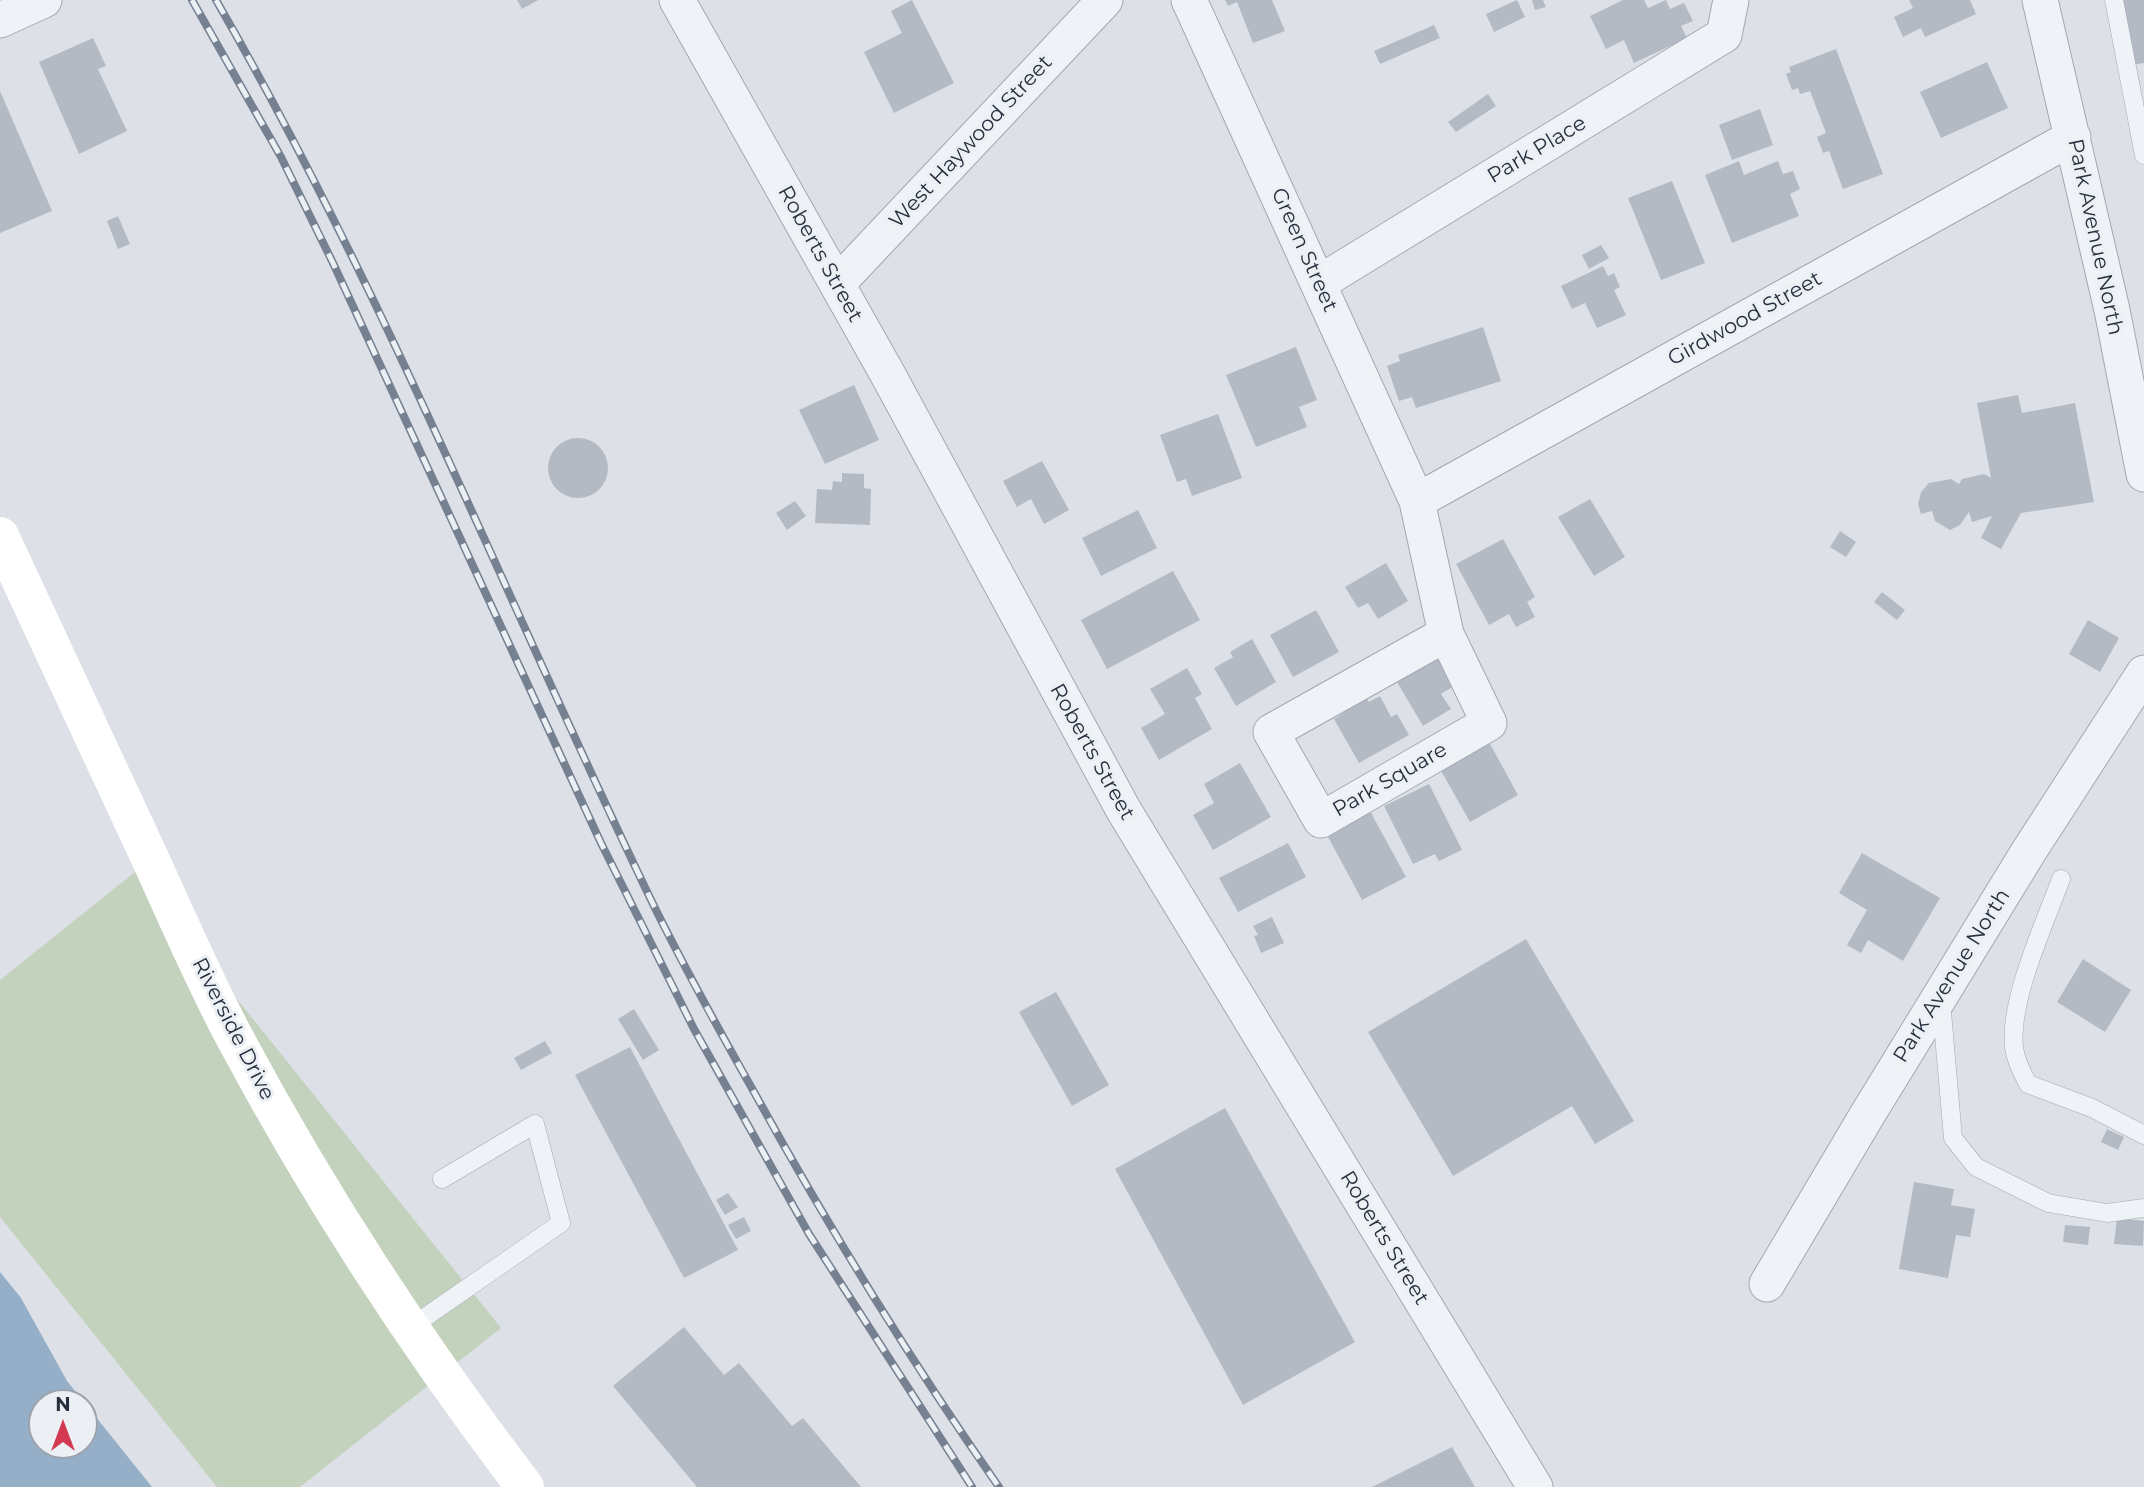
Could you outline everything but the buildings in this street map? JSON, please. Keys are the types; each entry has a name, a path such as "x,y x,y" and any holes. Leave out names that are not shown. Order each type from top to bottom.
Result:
{"main road":[{"name":"Riverside Drive","path":"0,536 235,1039 279,1119 348,1231 465,1409 525,1487"}],"street":[{"path":"0,20 44,0"},
{"name":"Roberts Street","path":"677,0 894,386 1123,809 1535,1487"},
{"name":"West Haywood Street","path":"836,284 1105,0"},
{"name":"Green Street","path":"1189,0 1417,500"},
{"name":"Park Place","path":"1319,283 1724,35 1731,0"},
{"name":"Park Avenue North","path":"2040,0 2112,310 2144,474"},
{"name":"Girdwood Street","path":"1417,500 2073,137"},
{"name":"Park Square","path":"1417,500 1446,634 1489,723 1321,820 1271,732 1446,634"},
{"name":"Park Avenue North","path":"1767,1284 2029,851 2144,673"}],"lane":[{"path":"2114,0 2144,155"},
{"path":"2061,879 2022,987 2015,1024 2014,1048 2020,1068 2028,1084 2092,1108 2144,1135"},
{"path":"1941,994 1953,1138 1976,1167 2048,1203 2107,1213 2144,1208"},
{"path":"411,1327 561,1223 535,1124 442,1179"}],"green space":[{"path":"135,872 501,1328 300,1487 217,1487 0,1217 0,980"}],"water":[{"path":"0,1272 21,1298 73,1389 28,1389 28,1459 98,1459 98,1420 152,1487 0,1487"}],"railway":[{"path":"192,0 281,157 333,263 601,843 694,1029 809,1234 972,1487"},
{"path":"216,0 277,110 390,335 600,792 678,953 782,1143 841,1243 902,1342 999,1487"}]}
